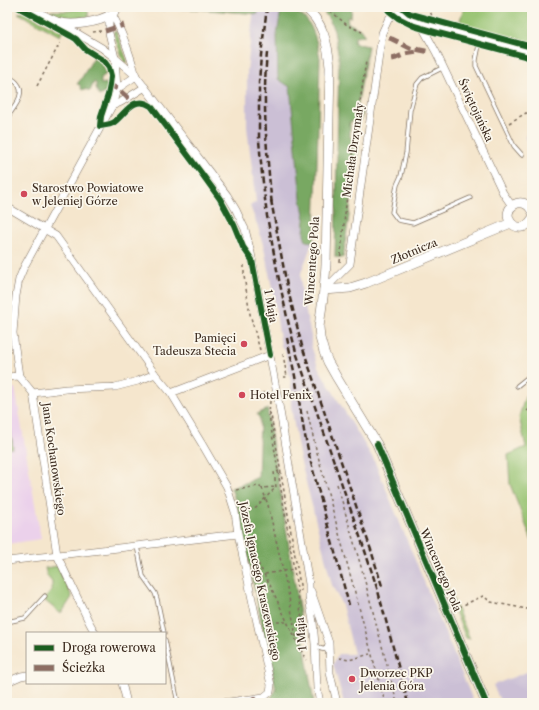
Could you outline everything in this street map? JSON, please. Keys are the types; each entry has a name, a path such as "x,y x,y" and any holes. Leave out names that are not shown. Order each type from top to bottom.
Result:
{"street":[{"path":"26,7 58,22 94,28 101,19 114,9"},
{"path":"54,7 67,7"},
{"name":"Wincentego Pola","path":"304,7 314,16 320,26 330,67 327,240 324,290 319,327 320,338 328,362 377,444 486,703"},
{"path":"395,8 402,15 430,20 480,39 532,53"},
{"name":"Michała Drzymały","path":"324,290 350,264 382,33 395,8"},
{"path":"7,377 19,376 10,333 16,296 24,267 112,106 117,89 115,58 109,22 114,9"},
{"name":"1 Maja","path":"114,9 136,76"},
{"name":"Świętojańska","path":"430,20 436,52 503,193 512,206"},
{"name":"1 Maja","path":"58,22 102,48 136,76 217,181 236,210 242,223 251,253 270,355 309,584 309,598 315,644 317,688 320,703"},
{"path":"117,89 136,76"},
{"path":"112,106 145,87"},
{"path":"531,224 518,227 511,223 508,214 512,206 517,203 527,204 532,208"},
{"name":"Józefa Ignacego Kraszewskiego","path":"7,207 56,236 155,374 171,393 227,487 235,512 238,534 271,685 270,692 264,697 222,703"},
{"name":"Złotnicza","path":"324,290 350,288 366,283 511,223"},
{"path":"171,393 270,355"},
{"path":"34,393 66,389 114,387 138,381 155,374"},
{"name":"Jana Kochanowskiego","path":"19,376 34,393 58,556 94,632"},
{"path":"7,561 238,534"},
{"path":"309,584 329,643 330,673 337,703"},
{"path":"7,682 26,675"},
{"path":"122,684 128,703"}],"lane":[{"path":"480,39 476,66 514,146 522,155"},
{"path":"440,69 422,78 414,91 410,110 406,153 401,176 396,185 392,212 398,220 413,223 470,198"},
{"path":"7,76 18,83 21,94 17,104 7,118"},
{"path":"517,386 532,374"},
{"path":"137,546 143,576 155,593 157,599 164,632"},
{"path":"7,622 25,618 45,596"},
{"path":"315,644 319,648 325,649 329,643"},
{"path":"166,645 178,703"}],"path":[{"path":"89,7 94,28 89,40"},
{"path":"326,7 347,25 362,32"},
{"path":"428,7 430,20"},
{"path":"94,28 105,31"},
{"path":"37,86 60,42"},
{"path":"340,262 348,186 366,62"},
{"path":"505,126 526,113 532,114"},
{"path":"245,260 244,276 250,314 258,346"},
{"path":"283,354 287,377 284,377"},
{"path":"256,396 269,392"},
{"path":"526,411 532,407"},
{"path":"307,411 315,446 385,703"},
{"path":"279,471 272,414 269,412 269,415 296,569 301,594"},
{"path":"242,511 256,508 266,498 276,487 274,472 279,471"},
{"path":"337,484 362,570 397,703"},
{"path":"235,490 258,486 262,488 276,487"},
{"path":"262,488 266,498 288,592 297,642"},
{"path":"249,552 255,558 265,575 305,658 308,660"},
{"path":"265,575 296,569"},
{"path":"296,569 304,632 306,637 307,631"},
{"path":"459,607 483,596 491,602 532,610"},
{"path":"256,618 270,622 287,622"},
{"path":"339,658 349,660 371,654"},
{"path":"418,703 425,701 425,703"}],"shaded area":[{"path":"254,7 294,7 293,12 305,20 314,238 301,273 301,288 311,336 311,345 318,367 374,460 474,703 344,703 333,664 339,654 354,654 342,605 332,585 299,454 291,406 291,384 285,351 281,346 274,298 264,248 250,206 256,202 247,127 247,71"},
{"path":"532,113 532,141 525,139"},
{"path":"15,388 41,539 7,544 7,389"},
{"path":"532,670 532,703 501,703 493,685"}],"green space":[{"path":"87,7 89,17 68,18 49,13 50,11 68,11"},
{"path":"152,7 258,7 258,14 195,9 164,10 153,9"},
{"path":"324,7 352,7 351,17 347,17 348,23 360,29 365,36 355,37 354,43 368,46 357,108 363,111 361,119 350,122 350,137 359,146 343,258 335,257 339,58 334,31 330,21 322,9"},
{"path":"464,7 532,7 532,43 459,24"},
{"path":"281,10 297,13 307,20 311,26 320,58 315,234 313,242 306,241 304,235 305,219 301,199 290,87 278,79 277,35"},
{"path":"24,12 62,32 60,36 18,13"},
{"path":"116,31 127,63 124,62 113,32"},
{"path":"94,57 102,64 106,74 101,78 101,84 106,83 109,86 106,92 99,96 96,83 94,82 90,91 85,89 82,90 80,85 77,84"},
{"path":"532,387 532,541 510,484 508,455 526,447 519,417 525,397"},
{"path":"7,405 13,448 7,449"},
{"path":"268,409 314,703 242,703 270,699 276,690 238,509 231,488 258,477 260,419 257,414"},
{"path":"58,566 72,597 60,613 44,600 52,590 52,582 47,576 45,568"},
{"path":"441,572 470,639 466,638 439,573"}],"railway":[{"path":"267,7 259,83 259,140 267,216 277,270 296,352 378,591 408,703"},
{"path":"267,53 265,110 272,206"},
{"path":"271,200 287,286 302,346 382,586"},
{"path":"287,338 310,459 349,605"}],"marked path":[{"path":"105,31 124,25"},
{"path":"389,38 410,48 430,52"},
{"path":"392,59 405,54 417,52"},
{"path":"108,85 125,95 133,104"},
{"path":"249,703 256,698"}],"cycle path":[{"path":"18,7 76,39 85,49 104,61 109,68 111,76 110,85 101,116 100,126 113,123 134,104 139,102 145,103 151,106 202,174 220,199 234,225 243,247 252,260 270,355"},
{"path":"386,7 398,18 414,26 532,58"},
{"path":"402,7 414,15 532,47"},
{"path":"377,444 486,703"}],"place":[{"name":"Starostwo Powiatowe w Jeleniej Górze","path":"24,194"},
{"name":"Pamięci Tadeusza Stecia","path":"244,344"},
{"name":"Hotel Fenix","path":"242,395"},
{"name":"Dworzec PKP Jelenia Góra","path":"352,679"}]}
